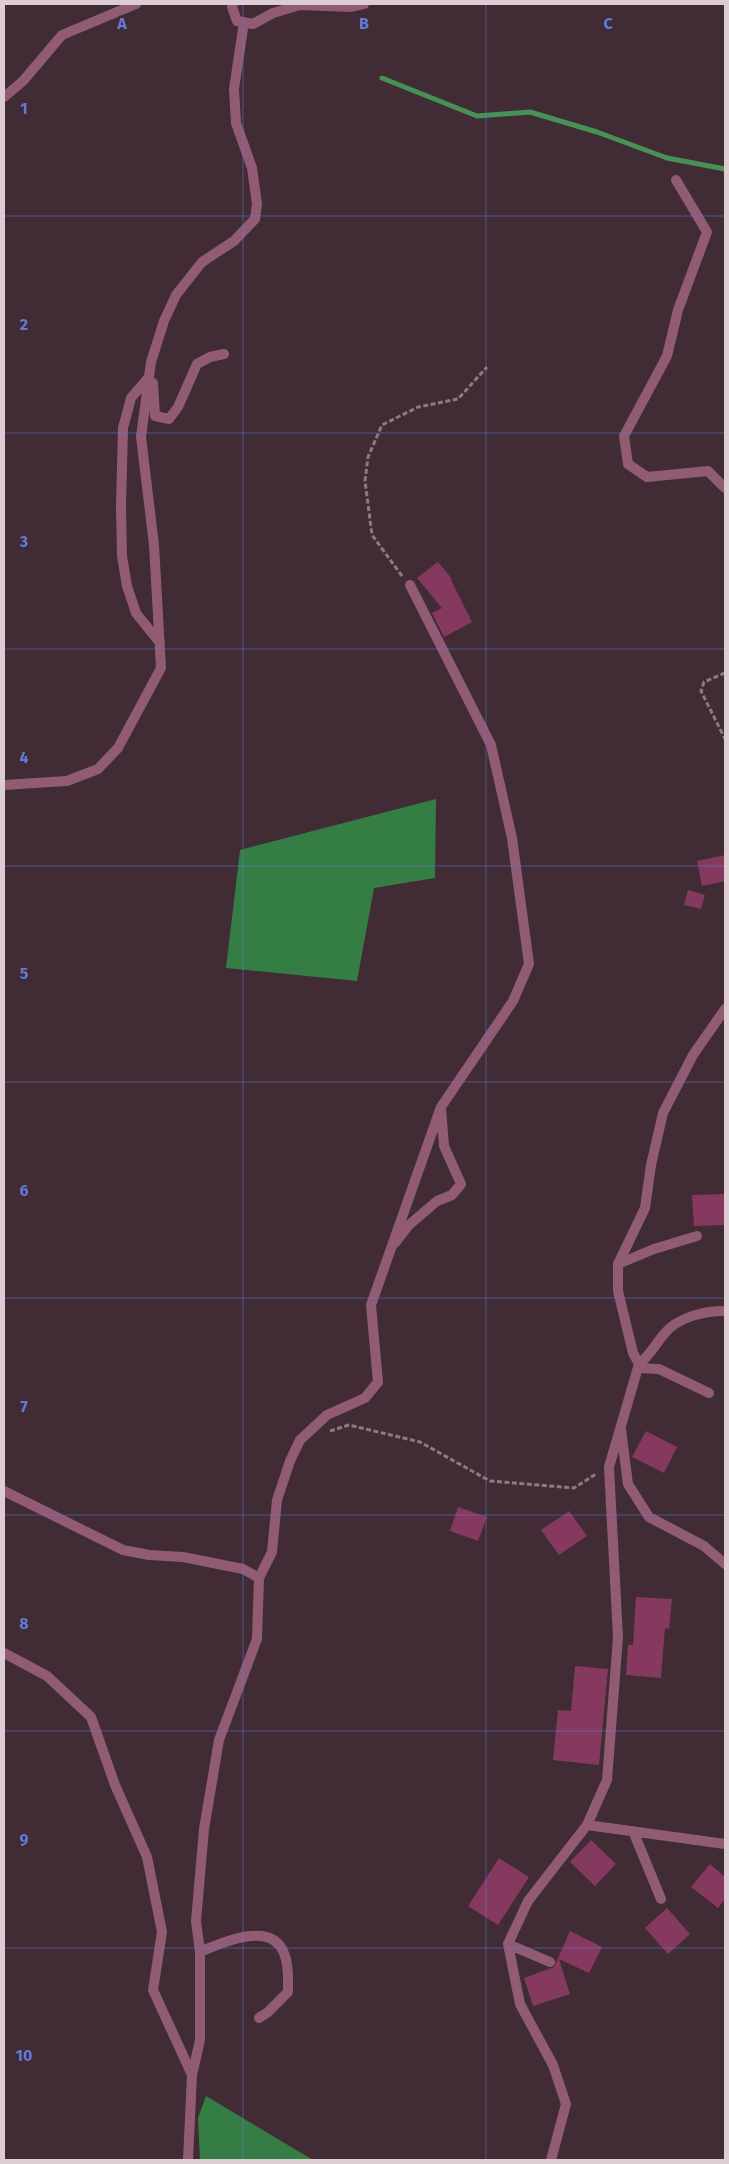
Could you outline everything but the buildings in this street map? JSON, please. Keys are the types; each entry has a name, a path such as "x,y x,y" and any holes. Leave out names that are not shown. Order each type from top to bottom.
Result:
{"street":[{"path":"4,97 23,80 62,35 136,4"},
{"path":"233,4 232,7 237,21 253,24 273,13 300,5 351,7 364,4"},
{"path":"4,785 68,781 98,769 118,748 160,668 154,545 141,438 149,376 151,362 164,321 176,294 202,262 234,241 255,218 257,204 252,168 236,122 234,89 244,22"},
{"path":"676,180 707,232 678,310 667,356 624,436 628,464 647,477 708,470 725,488"},
{"path":"151,362 156,416 169,419 178,407 197,364 210,356 224,354"},
{"path":"149,376 131,398 123,428 120,506 122,556 126,586 136,613 160,643"},
{"path":"188,2160 192,2076 200,2040 200,1952 196,1922 204,1829 219,1740 257,1639 259,1578 272,1552 277,1500 290,1461 300,1440 327,1415 365,1398 378,1382 371,1305 441,1107 513,1001 529,964 512,838 491,744 410,585"},
{"path":"638,1366 618,1291 618,1264 645,1208 651,1165 663,1113 693,1055 725,1010"},
{"path":"389,1252 409,1225 436,1201 452,1196 462,1184 444,1146 441,1107"},
{"path":"618,1264 654,1249 698,1236"},
{"path":"550,2160 566,2104 553,2065 520,2004 508,1944 528,1901 587,1825 607,1780 618,1637 609,1466 638,1366 648,1357 665,1333 685,1318 725,1310"},
{"path":"638,1366 659,1369 709,1393"},
{"path":"620,1423 628,1484 649,1517 704,1546 725,1564"},
{"path":"4,1491 123,1550 149,1555 183,1557 243,1569 259,1578"},
{"path":"4,1653 47,1676 91,1717 115,1785 147,1857 162,1932 153,1990 192,2076"},
{"path":"587,1825 725,1844"},
{"path":"633,1831 662,1899"},
{"path":"200,1952 231,1939 259,1936 275,1940 285,1956 288,1992 268,2012 259,2018"},
{"path":"508,1944 550,1962"}],"path":[{"path":"410,585 389,560 372,535 365,481 368,457 382,425 418,407 458,399 487,367"},
{"path":"725,673 704,682 700,690 725,739"},
{"path":"325,1433 350,1425 420,1442 490,1481 574,1488 609,1466"}],"green space":[{"path":"436,799 435,878 374,888 357,981 226,968 240,850"},
{"path":"206,2096 313,2160 200,2160 198,2118"}],"waterway":[{"path":"382,78 477,116 530,112 597,132 667,158 725,169"}]}
